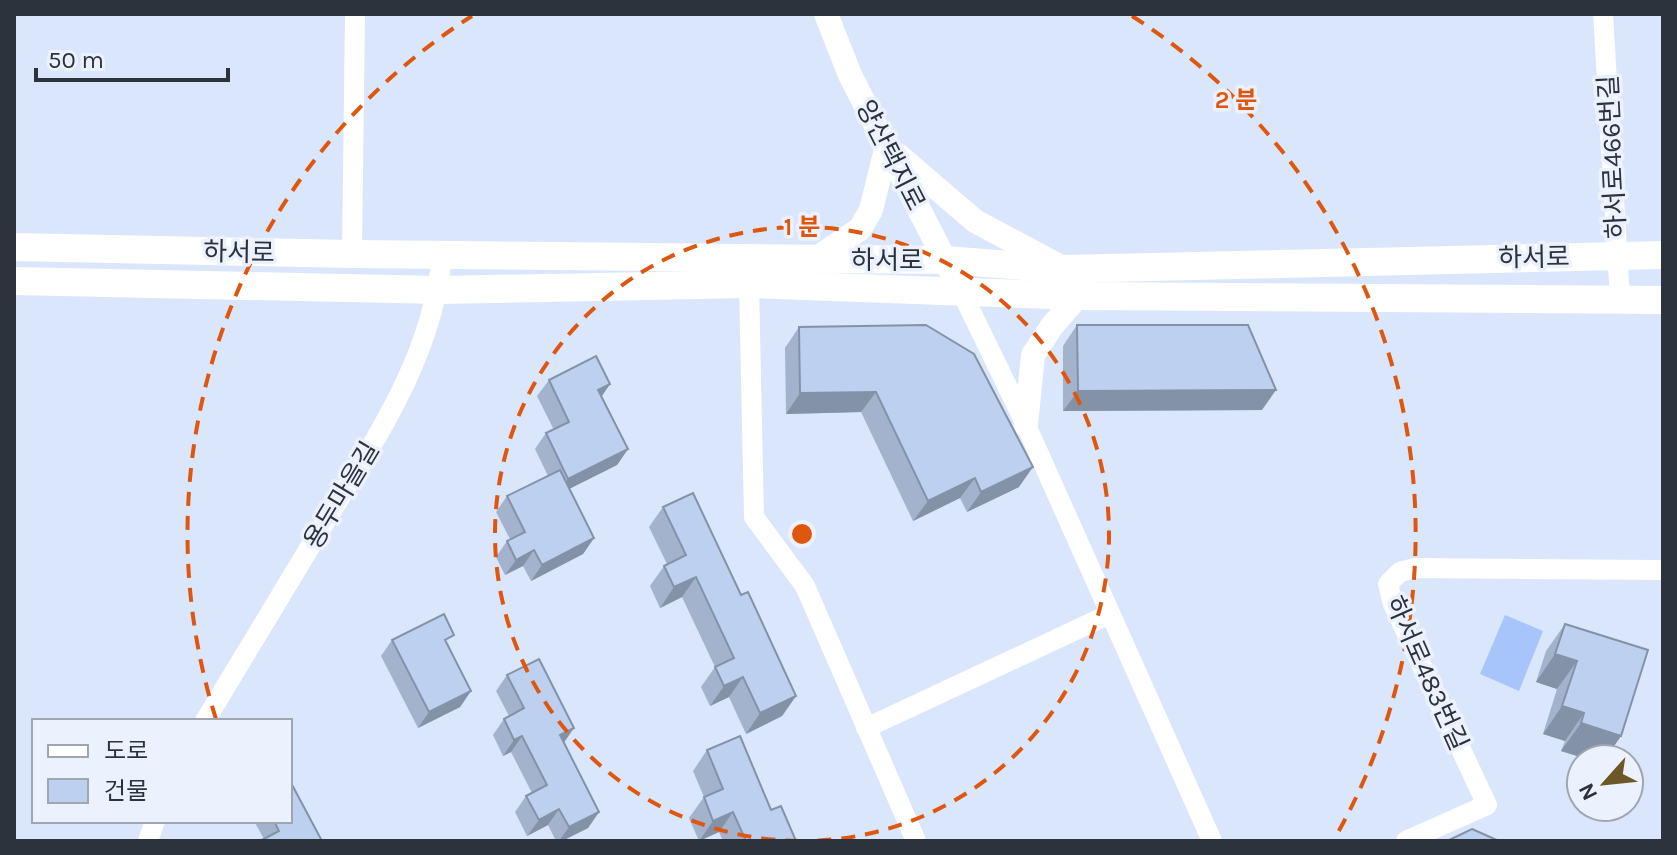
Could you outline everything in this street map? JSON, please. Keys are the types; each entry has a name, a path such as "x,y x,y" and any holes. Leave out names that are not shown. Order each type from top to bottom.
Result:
{"main road":[{"name":"하서로","path":"14,247 945,260 1064,269 1663,255"},
{"name":"하서로","path":"14,281 439,290 749,284 1078,296 1663,300"}],"street":[{"path":"352,254 355,14"},
{"name":"양산택지로","path":"826,14 850,75 962,293"},
{"name":"하서로466번길","path":"1603,14 1620,299"},
{"path":"814,260 860,229 871,210 887,145 975,221 1064,269"},
{"name":"용두마을길","path":"206,719 411,375 439,290 442,255"},
{"path":"749,284 754,517 805,586 916,841"},
{"path":"962,293 1026,425 1212,841"},
{"path":"1026,425 1033,355 1052,326 1078,296"},
{"name":"하서로483번길","path":"1406,841 1487,805 1393,604 1388,584 1400,572 1415,568 1663,570"},
{"path":"866,728 1110,614"}],"shaded area":[{"path":"1505,615 1543,631 1519,691 1480,674"}],"building":[{"path":"926,325 974,354 1033,467 981,492 975,478 928,501 876,392 800,393 799,327"},
{"path":"1077,325 1248,325 1276,390 1078,391"},
{"path":"596,356 610,384 598,390 628,449 568,479 546,433 569,422 549,380"},
{"path":"560,470 594,538 542,565 534,550 516,560 507,541 525,532 507,496"},
{"path":"693,493 741,595 748,592 796,696 760,713 743,677 724,686 715,667 734,658 696,577 674,587 664,566 686,555 663,507"},
{"path":"444,614 454,635 445,640 471,691 429,712 392,640"},
{"path":"1565,624 1648,650 1621,736 1581,723 1584,713 1562,706 1577,661 1555,654"},
{"path":"539,659 574,728 560,735 599,812 569,827 559,809 539,820 526,796 547,785 522,736 514,740 504,719 524,708 507,675"},
{"path":"740,736 771,810 781,806 796,841 746,841 733,812 713,821 704,797 723,789 707,750"},
{"path":"292,785 322,841 260,841 279,831 275,823 292,823"},
{"path":"1472,829 1499,841 1447,841"}]}
